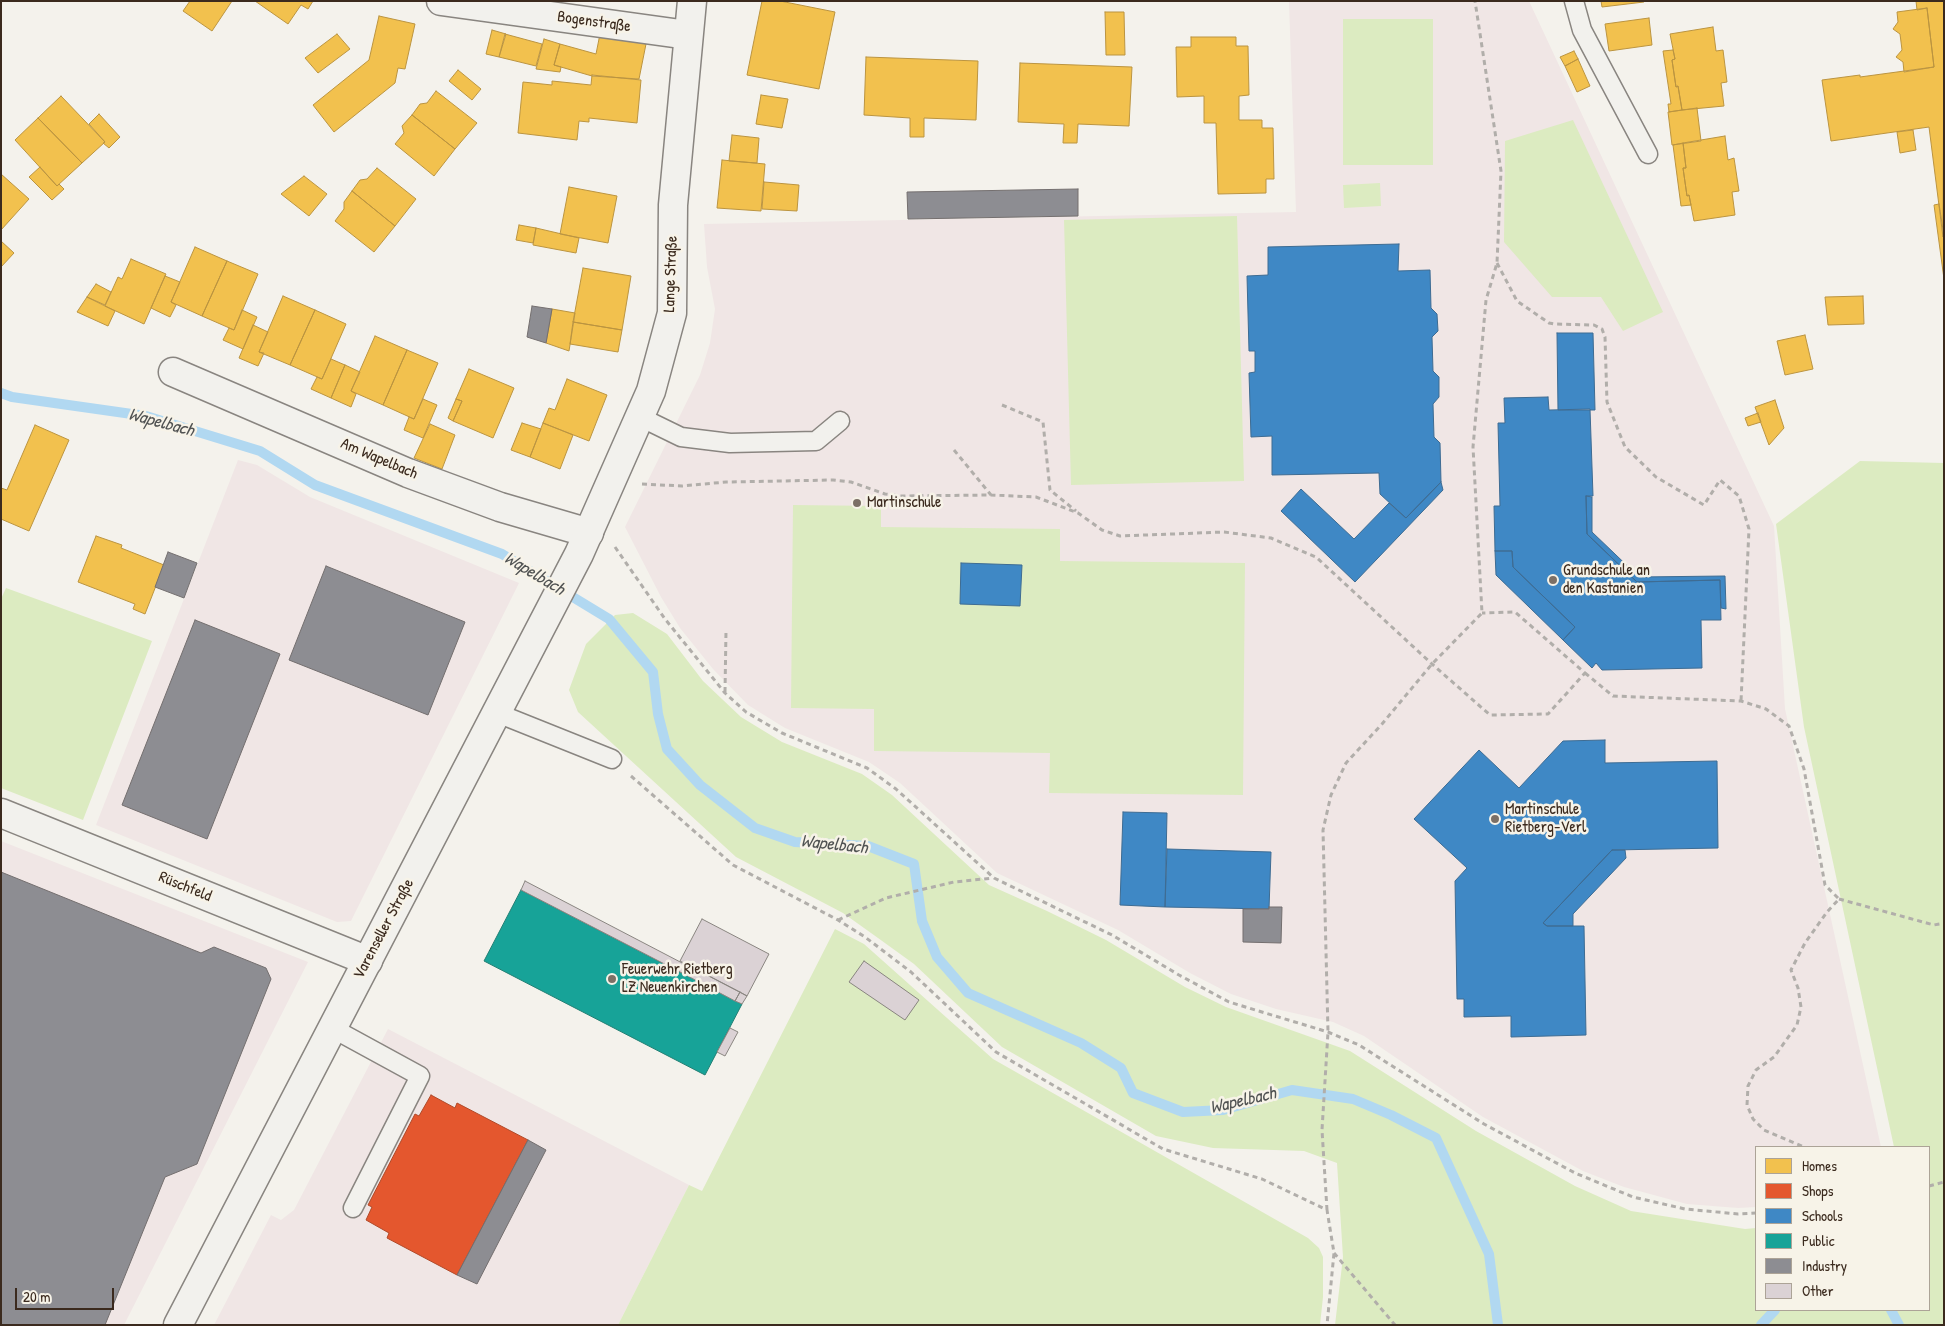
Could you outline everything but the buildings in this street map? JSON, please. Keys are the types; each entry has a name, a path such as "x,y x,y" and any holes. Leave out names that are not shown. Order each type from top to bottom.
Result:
{"main road":[{"name":"Bogenstraße","path":"441,1 688,35"},
{"name":"Lange Straße","path":"584,544 651,391 672,313 673,205 692,1"},
{"name":"Am Wapelbach","path":"174,372 408,473 500,507 584,544"},
{"name":"Varenseller Straße","path":"178,1325 584,544"},
{"name":"Rüschfeld","path":"1,813 368,960"}],"lane":[{"path":"1574,1 1582,30 1648,154"},
{"path":"640,416 681,436 730,444 816,441 840,421"},
{"path":"497,713 612,759"},
{"path":"332,1028 420,1076 353,1208"}],"path":[{"path":"1475,1 1501,171 1497,263 1486,300 1472,447 1482,612"},
{"path":"1497,263 1518,301 1549,322 1554,324 1594,325 1602,329 1605,337 1607,402 1625,447 1656,477 1704,505 1720,480 1739,496 1749,529 1741,701"},
{"path":"1002,406 1043,422 1050,490 1102,530 1120,536 1224,532 1271,538 1316,557 1490,715 1548,714 1585,673"},
{"path":"954,450 991,495"},
{"path":"639,484 682,486 726,482 833,480 851,482 885,494 900,496 991,495 1036,497 1078,513"},
{"path":"584,544 611,540 664,619 725,692 746,712 782,733 866,768 896,789 994,878 1112,935 1178,975 1229,1002 1328,1032 1359,1045 1484,1124 1575,1173 1633,1197 1685,1209 1738,1214 1755,1213"},
{"path":"1327,1325 1334,1253 1327,1210 1322,1130 1328,1032 1323,830 1331,795 1346,763 1382,724 1432,664 1482,612 1515,612 1613,696 1741,701 1766,709 1789,726 1804,769 1825,885 1839,899 1934,925 1944,923"},
{"path":"725,692 726,631"},
{"path":"612,759 733,865 838,920 865,937 911,972 996,1052 1163,1149 1262,1179 1327,1210"},
{"path":"838,920 886,898 954,882 994,878"},
{"path":"1802,1146 1764,1130 1753,1119 1747,1105 1748,1086 1756,1070 1774,1057 1797,1025 1801,1007 1798,988 1791,970 1805,943 1827,912 1839,899"},
{"path":"1930,1186 1944,1182"},
{"path":"1334,1253 1395,1325"}],"shaded area":[{"path":"1529,1 1774,526 1785,709 1881,1146 1755,1146 1755,1207 1738,1208 1687,1204 1624,1187 1583,1171 1483,1117 1364,1036 1333,1022 1276,1009 1231,994 1190,973 1118,930 997,873 900,783 869,762 785,728 748,705 713,669 680,628 661,597 625,527 700,375 710,343 715,309 707,267 704,224 1296,212 1289,2"},
{"path":"238,460 257,465 310,497 519,583 351,921 337,922 96,825"},
{"path":"1,841 308,962 124,1325 1,1325"},
{"path":"388,1029 689,1185 618,1325 214,1325 271,1215 281,1220 294,1210"}],"green space":[{"path":"1343,19 1433,19 1433,165 1343,165"},
{"path":"1573,120 1663,312 1623,331 1601,297 1552,297 1504,242 1505,141"},
{"path":"1380,183 1381,206 1344,208 1343,185"},
{"path":"1237,216 1244,481 1071,485 1064,220"},
{"path":"1860,461 1944,463 1944,1325 1335,1325 1343,1257 1337,1163 1304,1151 1213,1148 1156,1136 1002,1047 914,964 843,913 736,857 578,712 569,690 586,644 615,615 633,613 667,634 703,681 741,717 782,742 862,774 892,795 989,885 1106,940 1185,987 1226,1007 1350,1051 1476,1131 1575,1186 1631,1211 1745,1229 1755,1228 1755,1311 1930,1311 1930,1146 1894,1146 1804,727 1776,524"},
{"path":"793,505 881,506 881,527 1060,529 1060,561 1245,563 1243,795 1049,793 1050,753 874,751 874,709 791,708"},
{"path":"6,588 152,641 83,820 1,788 1,599"},
{"path":"835,929 864,944 993,1059 1308,1238 1319,1248 1323,1257 1323,1297 1320,1325 618,1325 689,1185 702,1191"}],"waterway":[{"name":"Wapelbach","path":"1,393 12,397 146,416 260,451 315,485 502,554 609,619 653,672 658,714 667,749 700,785 755,828 795,842 868,846 914,864 922,921 937,957 968,993 1081,1043 1121,1068 1133,1093 1183,1112 1223,1110 1292,1090 1353,1099 1391,1115 1436,1138 1489,1254 1498,1325"},
{"name":"Wapelbach","path":"1761,1325 1774,1311"},
{"name":"Wapelbach","path":"1892,1311 1899,1325"}],"place":[{"name":"Martinschule","path":"857,503"},
{"name":"Grundschule an den Kastanien","path":"1553,580"},
{"name":"Martinschule Rietberg-Verl","path":"1495,819"},
{"name":"Feuerwehr Rietberg LZ Neuenkirchen","path":"612,979"}]}
